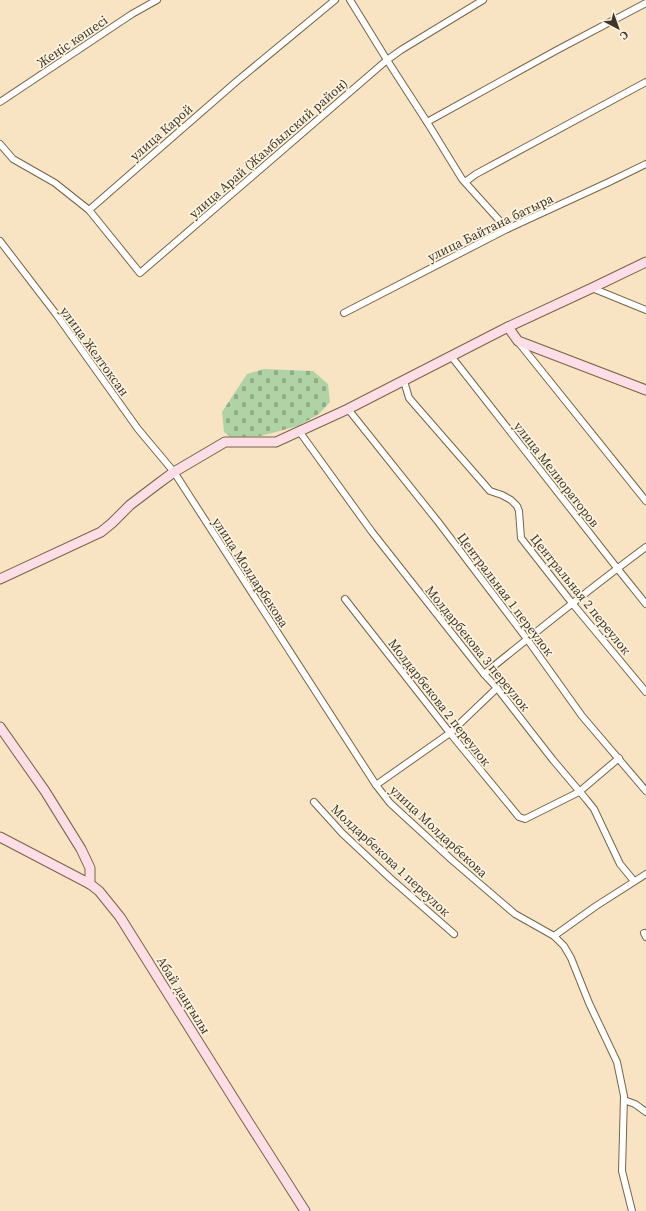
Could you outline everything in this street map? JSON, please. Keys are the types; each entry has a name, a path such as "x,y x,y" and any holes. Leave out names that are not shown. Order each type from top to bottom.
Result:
{"street":[{"name":"Жеңіс көшесі","path":"0,102 132,14 157,0"},
{"name":"улица Карой","path":"89,210 237,81 335,0"},
{"path":"350,0 386,60 465,182 507,229"},
{"name":"улица Арай (Жамбылский район)","path":"89,210 140,274 386,60 483,0"},
{"path":"427,122 646,3"},
{"path":"465,182 476,174 646,82"},
{"path":"0,144 12,159 55,183 89,210"},
{"name":"улица Байтана батыра","path":"344,313 507,229 646,164"},
{"name":"улица Желтоксан","path":"0,241 56,314 138,429 174,472"},
{"path":"0,579 101,532 130,505 174,472 225,442 276,442 348,409 508,327 646,262"},
{"path":"592,288 646,310"},
{"path":"508,327 646,500"},
{"path":"518,341 646,390"},
{"name":"улица Мелиораторов","path":"451,356 646,604"},
{"name":"Центральная 2 переулок","path":"404,381 409,398 490,491 502,495 511,500 517,506 519,511 521,538 572,603 646,692"},
{"name":"Центральная 1 переулок","path":"348,409 439,523 527,639 582,716 646,791"},
{"name":"Молдарбекова 3 переулок","path":"299,431 372,532 553,760 594,808 620,864 634,881"},
{"name":"улица Молдарбекова","path":"174,472 376,785 390,803 452,860 515,914 554,936 564,946 571,958 589,1003 617,1062 624,1096 622,1171 632,1211"},
{"path":"484,674 572,603 646,547"},
{"name":"Молдарбекова 2 переулок","path":"345,600 450,733 519,817 524,819 579,792"},
{"path":"376,785 450,733 497,688"},
{"path":"0,727 81,848 90,868 90,884"},
{"path":"579,792 619,758"},
{"name":"Молдарбекова 1 переулок","path":"314,802 342,833 384,873 454,934"},
{"name":"Абай даңғылы","path":"0,837 90,884 99,891 120,917 305,1211"},
{"path":"554,936 596,906 646,874"},
{"path":"624,1100 635,1104 646,1112"}],"green space":[{"path":"264,369 313,371 328,384 330,402 319,414 298,426 261,436 231,437 224,432 222,412 247,374"}]}
